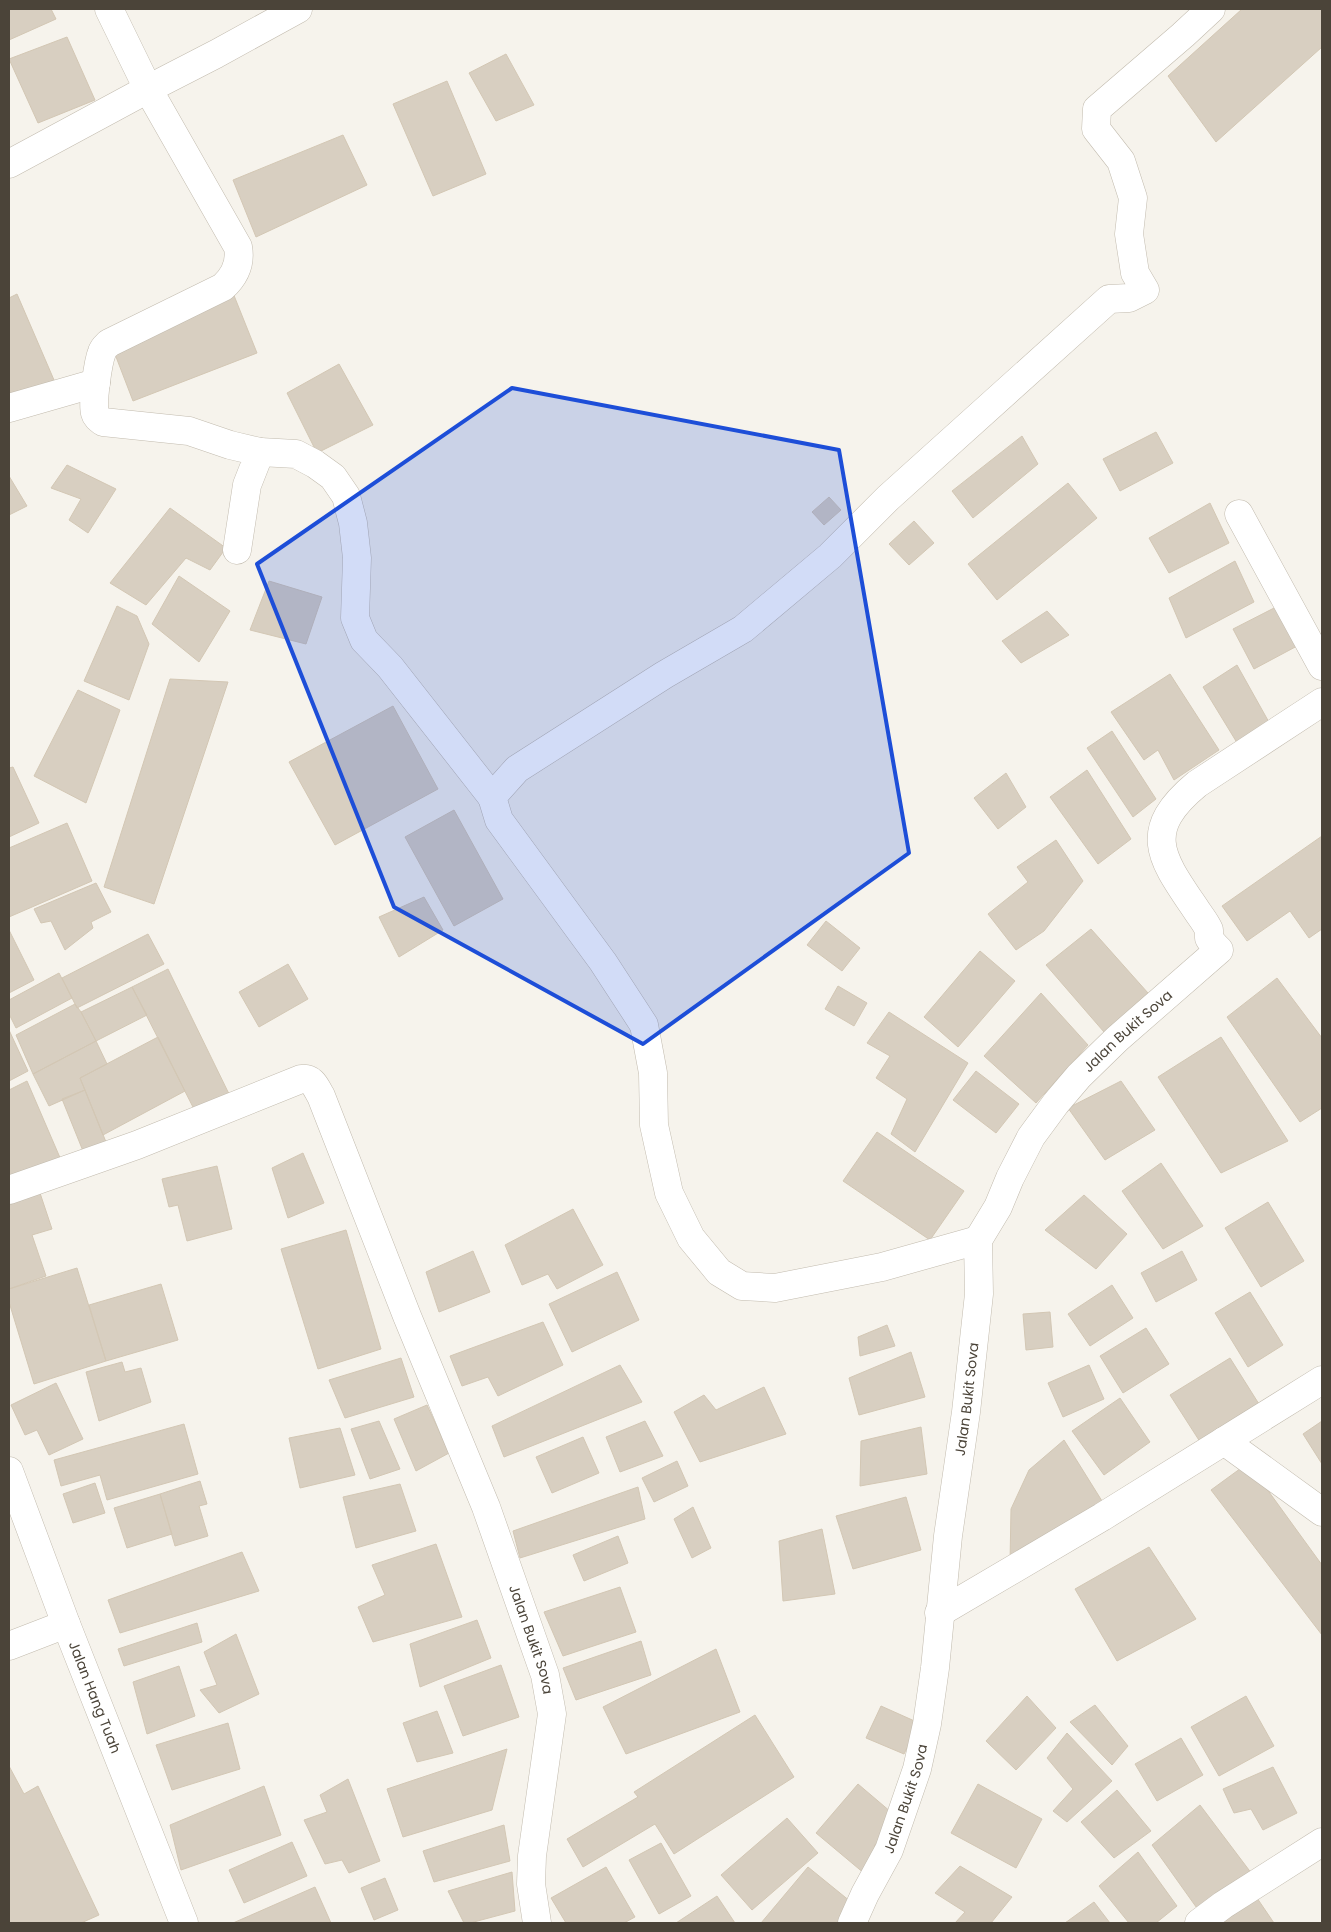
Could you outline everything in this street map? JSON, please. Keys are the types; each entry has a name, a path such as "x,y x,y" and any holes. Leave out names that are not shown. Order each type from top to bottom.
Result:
{"street":[{"path":"109,9 148,89 238,247 240,255 234,275 223,287 105,346 101,354 96,383 94,411 98,419 103,422 189,431 230,445 260,452 296,454 315,464 333,477 346,496 353,523 358,558 355,618 364,640 390,667 492,797 499,820 603,962 644,1025 653,1073 654,1125 669,1193 691,1238 719,1272 742,1286 775,1288 882,1267 978,1240"},
{"path":"9,164 298,9"},
{"path":"492,797 517,769 664,675 743,629 830,556 888,498 1108,299 1129,298 1145,290 1135,273 1129,234 1133,198 1121,161 1096,129 1097,109 1211,9"},
{"path":"9,408 96,383"},
{"path":"237,550 247,485 260,452"},
{"path":"1239,514 1322,666"},
{"name":"Jalan Bukit Sova","path":"852,1923 865,1894 889,1850 917,1769 928,1714 948,1536 966,1412 980,1294 978,1240 998,1207 1031,1136 1056,1103 1079,1076 1117,1039 1219,950 1209,938 1207,926 1168,868 1161,849 1163,825 1173,808 1197,784 1322,702"},
{"name":"Jalan Bukit Sova","path":"9,1190 137,1145 301,1079 310,1080 322,1096 407,1316 486,1507 550,1694 552,1726 532,1856 531,1884 537,1923"},
{"path":"939,1613 1102,1517 1322,1380"},
{"path":"1224,1441 1322,1512"},
{"name":"Jalan Hang Tuah","path":"9,1471 66,1624 184,1923"},
{"path":"9,1646 66,1624"},
{"path":"1199,1923 1223,1905 1322,1842"}],"highlighted area":[{"path":"512,388 839,450 909,853 643,1044 394,907 257,564"}],"building":[{"path":"9,9 51,9 56,19 9,40"},
{"path":"1242,9 1322,9 1322,47 1216,142 1168,76"},
{"path":"67,37 95,100 38,123 9,59"},
{"path":"506,54 534,105 496,121 469,73"},
{"path":"447,81 486,174 433,196 393,104"},
{"path":"343,135 367,185 256,237 233,180"},
{"path":"233,293 257,353 133,401 113,349"},
{"path":"17,294 54,380 9,400 9,298"},
{"path":"339,364 373,425 317,453 287,393"},
{"path":"1156,432 1173,463 1120,491 1103,459"},
{"path":"1022,436 1038,464 973,518 952,491"},
{"path":"67,465 116,489 88,533 69,520 81,499 51,488"},
{"path":"9,476 27,506 9,515"},
{"path":"1068,483 1097,518 997,600 968,564"},
{"path":"829,497 841,510 824,525 812,512"},
{"path":"1210,503 1229,543 1169,573 1149,538"},
{"path":"170,508 226,548 210,570 186,558 146,605 110,583"},
{"path":"914,521 934,543 909,565 889,544"},
{"path":"1235,561 1254,602 1186,638 1169,598"},
{"path":"179,576 230,611 199,662 152,624"},
{"path":"269,581 322,597 306,644 250,630"},
{"path":"117,606 137,616 149,644 129,700 84,681"},
{"path":"1278,606 1299,645 1254,669 1233,629"},
{"path":"1047,611 1069,635 1021,663 1002,641"},
{"path":"1237,665 1270,724 1239,746 1203,687"},
{"path":"1170,674 1219,750 1174,780 1158,750 1144,760 1111,712"},
{"path":"170,679 228,682 154,904 104,887"},
{"path":"78,690 120,710 86,803 34,776"},
{"path":"393,706 438,789 335,845 289,762"},
{"path":"1112,731 1156,799 1133,817 1087,748"},
{"path":"13,767 39,823 9,837 9,768"},
{"path":"1087,770 1131,839 1098,864 1050,797"},
{"path":"1006,773 1026,807 998,829 974,798"},
{"path":"454,810 503,899 454,926 405,837"},
{"path":"67,823 92,881 9,917 9,848"},
{"path":"1322,836 1322,929 1309,938 1290,911 1247,941 1222,906"},
{"path":"1056,840 1083,881 1044,931 1016,950 988,914 1028,882 1017,867"},
{"path":"96,883 111,912 91,922 93,928 65,950 51,921 41,923 34,909"},
{"path":"424,897 443,930 399,957 379,917"},
{"path":"826,921 860,948 842,971 807,945"},
{"path":"1091,929 1148,993 1104,1032 1046,965"},
{"path":"9,930 34,980 9,993"},
{"path":"148,934 164,964 77,1008 62,978"},
{"path":"980,951 1015,981 958,1047 924,1017"},
{"path":"288,964 308,999 259,1027 239,992"},
{"path":"168,969 231,1098 197,1115 132,987"},
{"path":"59,973 72,998 16,1028 9,1014 9,1000"},
{"path":"1277,978 1322,1038 1322,1108 1300,1122 1227,1017"},
{"path":"838,986 867,1003 854,1026 825,1009"},
{"path":"132,987 147,1015 96,1041 81,1012"},
{"path":"1041,993 1088,1045 1036,1103 984,1056"},
{"path":"75,1004 96,1041 33,1074 16,1035"},
{"path":"889,1012 968,1063 915,1152 891,1134 907,1099 876,1078 890,1056 867,1043"},
{"path":"9,1030 28,1071 9,1081"},
{"path":"158,1037 185,1091 103,1135 80,1078"},
{"path":"1221,1037 1288,1141 1221,1173 1158,1077"},
{"path":"96,1041 107,1064 80,1078 85,1090 49,1106 33,1074"},
{"path":"976,1071 1019,1104 996,1133 953,1100"},
{"path":"27,1081 61,1160 9,1178 9,1090"},
{"path":"1121,1081 1155,1130 1105,1160 1068,1108"},
{"path":"85,1090 106,1142 83,1151 62,1099"},
{"path":"877,1132 964,1191 930,1240 843,1181"},
{"path":"303,1153 324,1203 288,1218 272,1168"},
{"path":"1161,1163 1203,1226 1163,1249 1122,1191"},
{"path":"217,1166 232,1229 187,1241 178,1205 169,1207 162,1179"},
{"path":"39,1190 52,1229 32,1235 46,1276 9,1289 9,1200"},
{"path":"1084,1195 1127,1234 1096,1269 1045,1230"},
{"path":"1268,1202 1304,1261 1261,1287 1225,1228"},
{"path":"573,1209 603,1265 557,1289 548,1274 522,1285 505,1245"},
{"path":"346,1230 381,1349 318,1369 281,1249"},
{"path":"473,1251 490,1292 439,1312 426,1272"},
{"path":"1182,1251 1197,1280 1156,1302 1141,1273"},
{"path":"77,1268 106,1361 34,1384 9,1302 9,1289"},
{"path":"617,1272 639,1320 572,1352 549,1304"},
{"path":"161,1284 178,1340 106,1361 89,1305"},
{"path":"1112,1285 1133,1318 1090,1346 1068,1314"},
{"path":"1250,1292 1283,1345 1248,1367 1215,1313"},
{"path":"1050,1312 1053,1347 1026,1350 1023,1314"},
{"path":"543,1322 563,1365 498,1396 488,1377 462,1386 450,1356"},
{"path":"887,1325 895,1346 860,1356 858,1337"},
{"path":"1146,1328 1169,1364 1123,1393 1100,1356"},
{"path":"911,1352 925,1397 859,1415 849,1378"},
{"path":"401,1358 414,1397 345,1418 329,1380"},
{"path":"1230,1358 1264,1412 1204,1448 1170,1395"},
{"path":"122,1362 125,1372 141,1368 151,1402 99,1421 86,1372"},
{"path":"620,1365 642,1402 504,1457 492,1426"},
{"path":"1089,1365 1104,1399 1063,1417 1048,1383"},
{"path":"56,1383 83,1439 49,1455 37,1430 25,1435 11,1405"},
{"path":"764,1387 786,1434 700,1462 674,1412 704,1395 716,1410"},
{"path":"1120,1398 1150,1442 1104,1475 1072,1431"},
{"path":"427,1405 449,1453 416,1471 394,1419"},
{"path":"379,1421 400,1469 370,1479 351,1429"},
{"path":"645,1421 663,1456 620,1472 606,1437"},
{"path":"1322,1421 1322,1464 1303,1434"},
{"path":"184,1424 198,1474 107,1500 100,1475 61,1486 54,1460"},
{"path":"921,1427 927,1474 860,1486 861,1441"},
{"path":"340,1428 355,1475 300,1488 289,1438"},
{"path":"583,1437 599,1473 552,1493 536,1457"},
{"path":"1064,1440 1107,1509 1010,1563 1011,1509 1029,1470"},
{"path":"677,1461 688,1486 654,1502 642,1478"},
{"path":"1248,1463 1322,1565 1322,1635 1211,1490"},
{"path":"200,1481 207,1504 199,1506 208,1536 175,1546 160,1494"},
{"path":"95,1483 105,1513 73,1523 63,1494"},
{"path":"400,1484 416,1531 356,1548 343,1497"},
{"path":"638,1487 645,1519 520,1558 513,1531"},
{"path":"160,1494 172,1534 127,1548 114,1508"},
{"path":"906,1497 921,1550 853,1569 836,1516"},
{"path":"693,1507 711,1548 692,1558 674,1519"},
{"path":"822,1529 835,1594 783,1601 779,1541"},
{"path":"618,1536 628,1563 584,1581 573,1555"},
{"path":"436,1544 462,1617 373,1642 358,1607 385,1595 372,1565"},
{"path":"1149,1547 1196,1619 1117,1661 1075,1589"},
{"path":"242,1552 259,1591 120,1633 108,1600"},
{"path":"620,1587 636,1632 563,1656 544,1612"},
{"path":"477,1620 491,1658 420,1687 410,1644"},
{"path":"197,1623 202,1642 124,1666 118,1649"},
{"path":"236,1634 259,1694 219,1713 200,1690 217,1685 204,1652"},
{"path":"641,1641 651,1675 576,1700 563,1668"},
{"path":"716,1649 740,1712 626,1754 603,1707"},
{"path":"501,1665 519,1717 463,1736 444,1686"},
{"path":"179,1666 195,1716 147,1734 133,1682"},
{"path":"1027,1696 1056,1728 1016,1770 986,1741"},
{"path":"1246,1696 1274,1746 1219,1776 1191,1727"},
{"path":"1095,1705 1128,1746 1112,1765 1070,1722"},
{"path":"881,1706 919,1723 904,1754 866,1738"},
{"path":"437,1711 453,1753 417,1762 403,1723"},
{"path":"755,1715 794,1777 674,1854 655,1824 583,1867 567,1839 638,1797 634,1792"},
{"path":"228,1723 240,1769 172,1790 156,1745"},
{"path":"1067,1733 1112,1781 1067,1822 1053,1811 1073,1789 1047,1758"},
{"path":"1181,1738 1203,1775 1157,1801 1135,1764"},
{"path":"507,1749 492,1810 403,1837 387,1789"},
{"path":"9,1766 24,1794 38,1786 99,1915 81,1923 9,1923"},
{"path":"1273,1767 1297,1813 1263,1830 1251,1809 1234,1813 1223,1789"},
{"path":"348,1779 380,1861 349,1873 342,1860 325,1864 304,1820 327,1812 320,1795"},
{"path":"858,1784 898,1818 874,1846 883,1853 865,1874 816,1833"},
{"path":"978,1784 1042,1819 1016,1868 951,1833"},
{"path":"264,1786 281,1835 181,1870 170,1825"},
{"path":"1117,1790 1151,1831 1114,1858 1081,1822"},
{"path":"1200,1805 1252,1874 1199,1911 1152,1845"},
{"path":"787,1818 818,1853 752,1910 721,1875"},
{"path":"504,1825 510,1861 434,1882 423,1851"},
{"path":"292,1842 307,1876 244,1903 229,1870"},
{"path":"661,1843 691,1896 659,1914 629,1860"},
{"path":"1138,1852 1177,1906 1156,1923 1129,1923 1099,1886"},
{"path":"960,1866 1012,1897 991,1923 955,1923 965,1912 935,1893"},
{"path":"606,1867 635,1917 624,1923 566,1923 551,1898"},
{"path":"808,1867 856,1906 843,1923 761,1923"},
{"path":"512,1872 515,1911 464,1923 448,1891"},
{"path":"385,1878 398,1910 374,1920 361,1888"},
{"path":"315,1887 331,1923 233,1923"},
{"path":"717,1896 735,1923 676,1923"},
{"path":"1257,1898 1274,1923 1222,1923"},
{"path":"1094,1902 1110,1923 1065,1923"}]}
